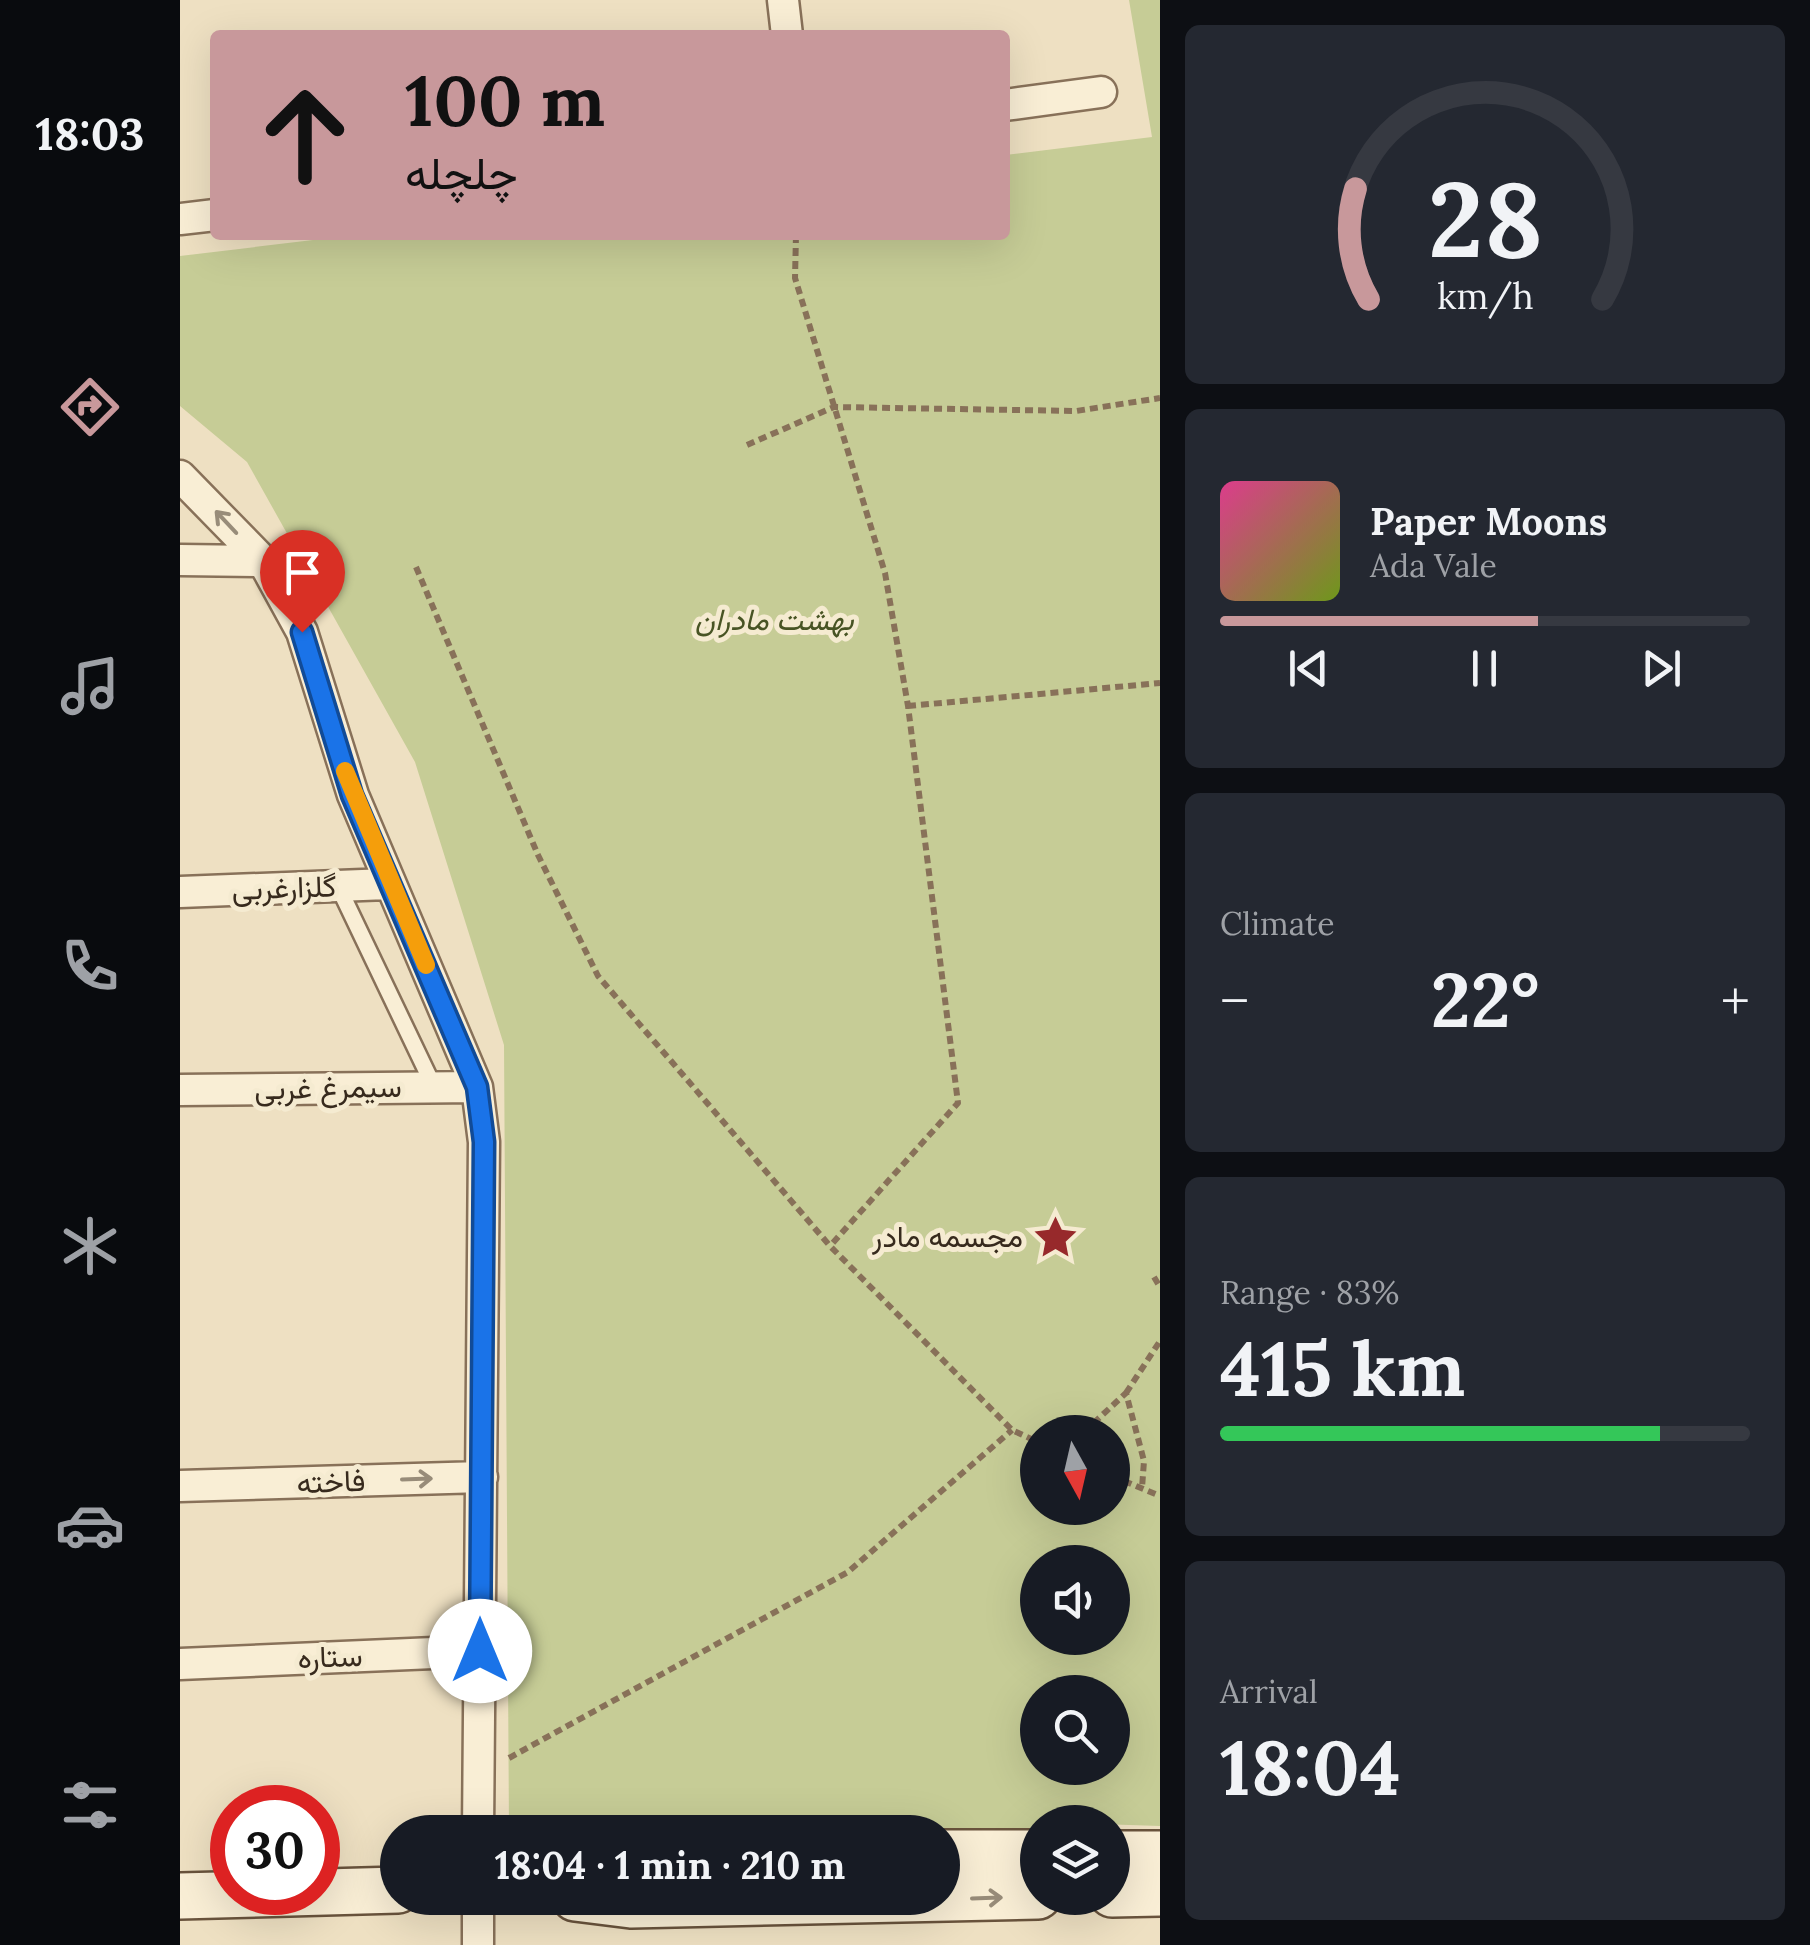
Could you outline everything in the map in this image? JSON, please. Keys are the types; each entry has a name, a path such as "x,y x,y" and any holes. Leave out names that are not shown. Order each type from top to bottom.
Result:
{"main road":[{"path":"960,1853 1020,1854"},
{"path":"1130,1854 1160,1854"},
{"path":"180,1896 380,1890"},
{"path":"1130,1893 1160,1892"},
{"path":"960,1898 1020,1896"}],"street":[{"path":"782,0 786,30"},
{"path":"1010,104 1101,92"},
{"path":"180,220 210,215"},
{"path":"180,476 263,562 302,632 352,795 477,1087 484,1142 478,1815"},
{"path":"180,560 263,562"},
{"name":"گلزارغربی","path":"180,892 388,884"},
{"name":"سیمرغ غربی","path":"180,1090 477,1087"},
{"name":"فاخته","path":"180,1486 482,1477"},
{"name":"ستاره","path":"180,1664 480,1651"},
{"path":"478,1915 478,1945"}],"lane":[{"path":"338,886 434,1087"}],"path":[{"path":"796,240 796,278 884,573 908,706 958,1103 830,1246"},
{"path":"748,445 834,407 1076,411 1160,398"},
{"path":"416,567 538,855 598,976 830,1246 1020,1434"},
{"path":"908,706 1160,684"},
{"path":"1154,1277 1160,1287"},
{"path":"1102,1415 1126,1392 1160,1341"},
{"path":"1126,1392 1144,1461 1142,1488"},
{"path":"479,1775 848,1572 1012,1430"},
{"path":"1130,1483 1160,1496"}],"green space":[{"name":"بهشت مادران","path":"1129,0 1160,0 1160,1826 1130,1825 1130,1805 1020,1805 1020,1830 960,1830 960,1815 509,1815 504,1045 415,762 247,462 180,406 180,256 313,240 1010,240 1010,154 1152,137"}],"slow traffic":[{"path":"345,771 388,884 426,965"}],"place":[{"name":"مجسمه مادر","path":"1056,1237"}],"route":[{"path":"302,632 352,795 477,1087 484,1142 480,1651"}]}
